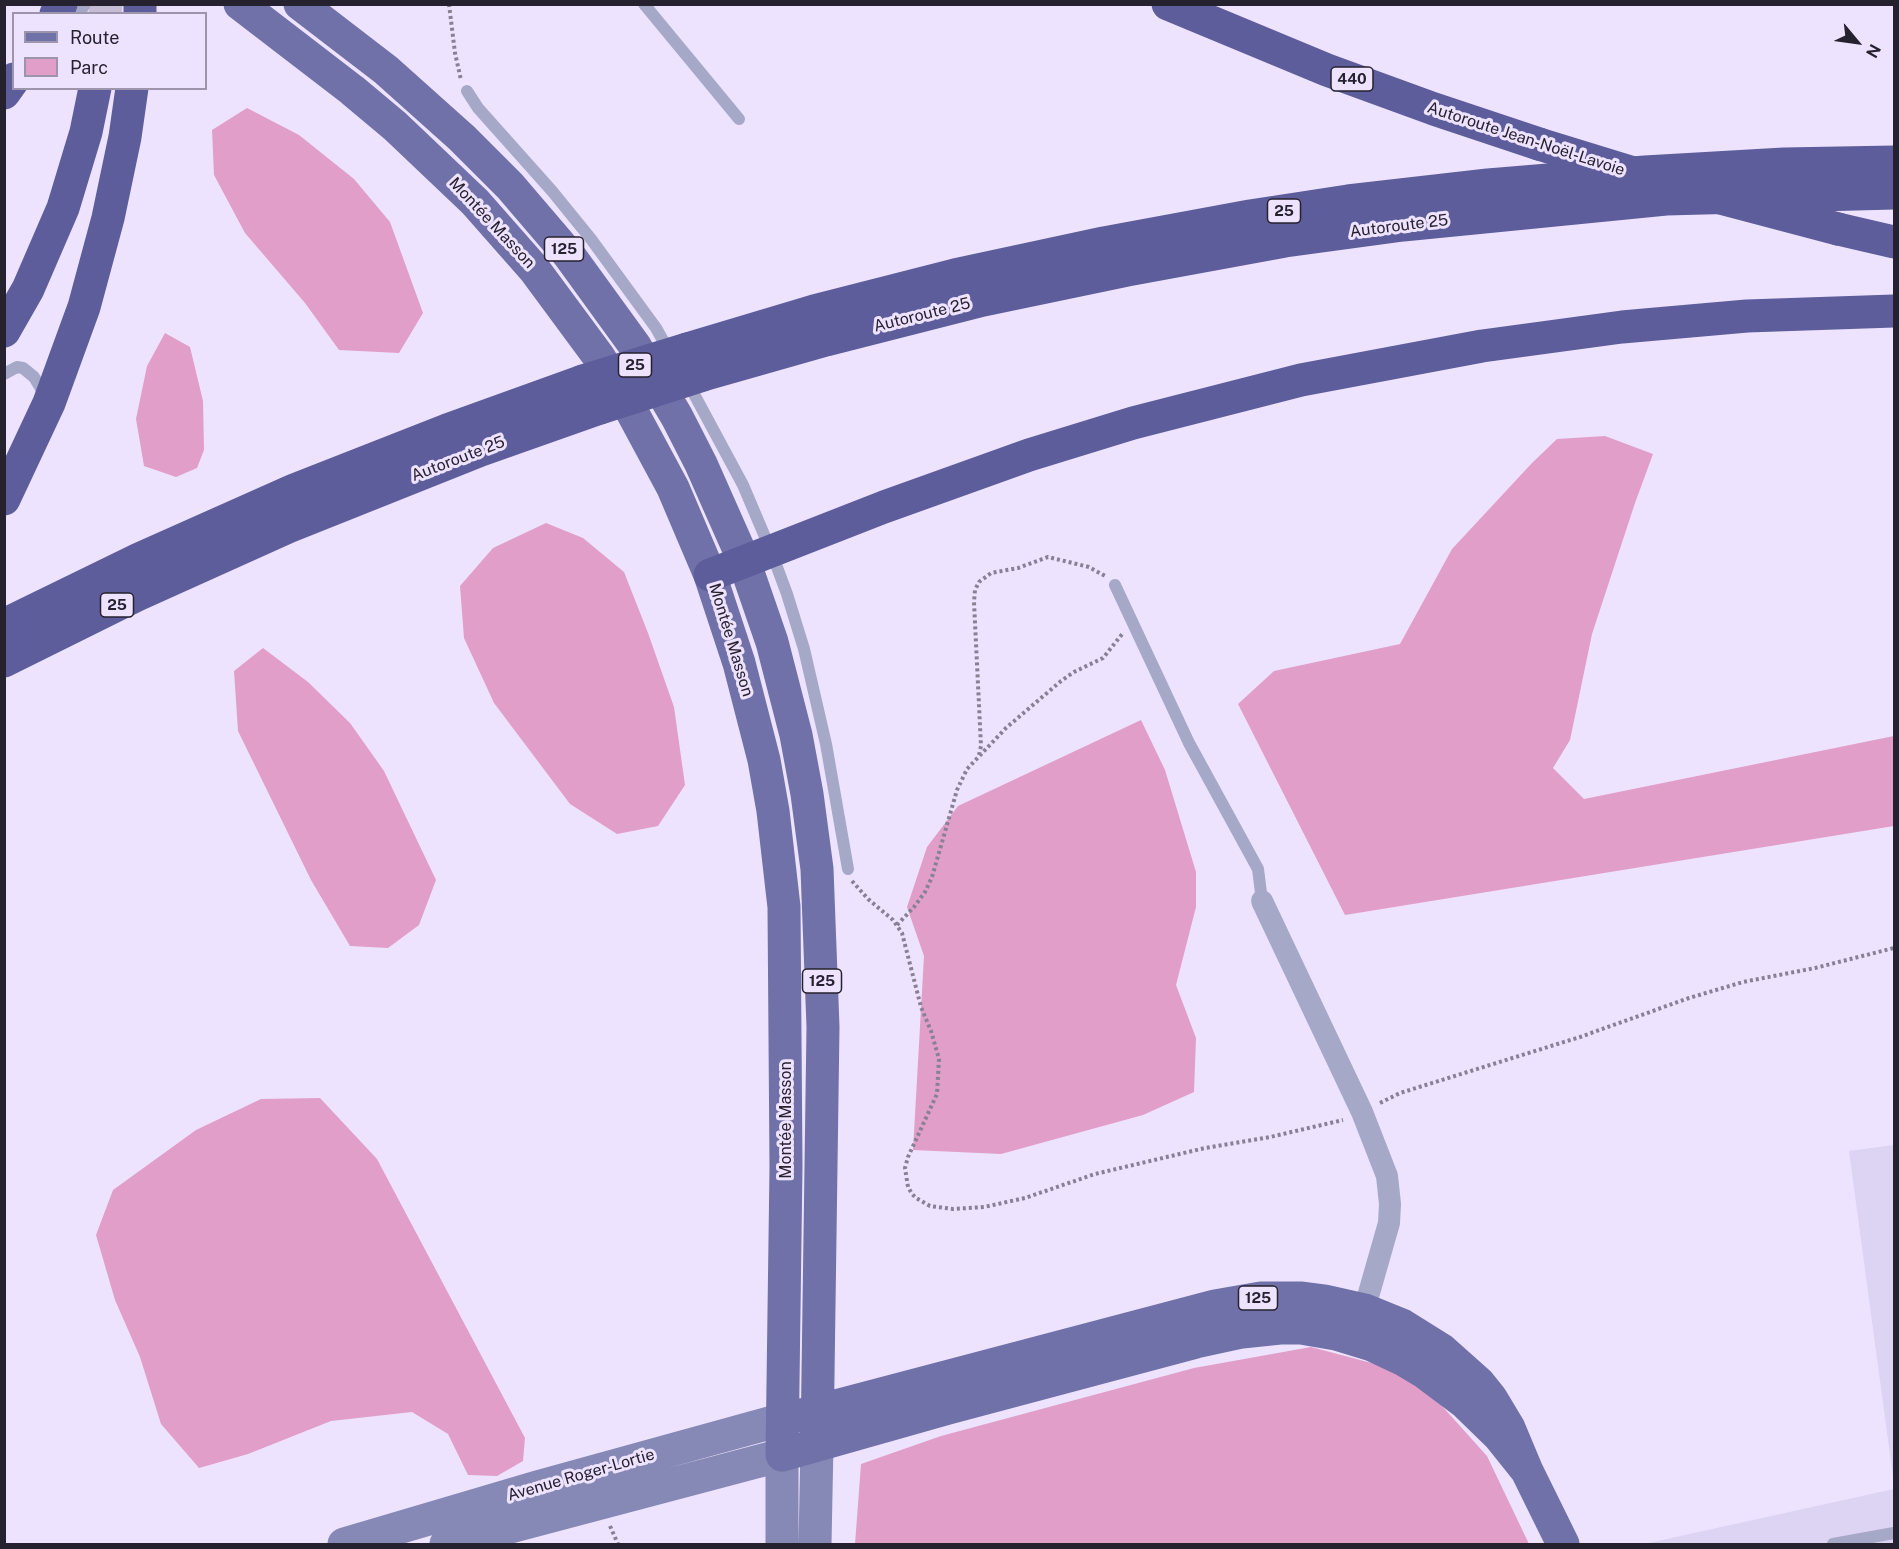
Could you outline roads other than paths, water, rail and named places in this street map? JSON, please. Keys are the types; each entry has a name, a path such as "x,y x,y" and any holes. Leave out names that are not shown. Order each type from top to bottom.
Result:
{"highway":[{"name":"Autoroute Jean-Noël-Lavoie","path":"1168,4 1327,70 1539,144 1679,187 1894,242"},
{"path":"4,331 28,289 63,208 81,151 95,90"},
{"path":"4,499 49,403 74,338 96,264 118,174 132,90"},
{"name":"Autoroute 25","path":"4,625 139,559 224,538 389,468 481,450 592,395 695,362 824,309 955,275 1104,243 1286,211 1397,195 1645,172 1784,164 1894,162"},
{"name":"Autoroute 25","path":"695,362 826,340 983,300 1127,270 1285,241 1402,225 1666,199 1894,193"},
{"path":"710,575 884,507 1029,455 1133,423 1301,380 1482,346 1622,327 1747,316 1894,311"},
{"name":"Autoroute 25","path":"4,661 137,595 224,538"}],"main road":[{"name":"Montée Masson","path":"240,4 352,90 408,138 475,202 534,269 599,357 636,419 673,488 710,575 740,663 764,760 773,811 784,907 786,1036 783,1455"},
{"name":"125","path":"300,4 386,70 462,138 510,186 576,264 634,346 677,417 701,464 758,556 772,642 792,716 807,794 817,869 823,1027 818,1410 1242,1300 1302,1298 1346,1305 1360,1325 1402,1325 1430,1342 1479,1383 1509,1428 1563,1545"},
{"path":"818,1410 817,1444 1128,1360 1242,1332 1360,1325"},
{"name":"Avenue Roger-Lortie","path":"784,1419 818,1410"},
{"name":"Avenue Roger-Lortie","path":"783,1455 817,1444"}],"street":[{"path":"1262,902 1362,1112 1390,1191 1386,1240 1360,1325"},
{"name":"Avenue Roger-Lortie","path":"344,1545 537,1487 784,1419"},
{"path":"815,1545 817,1444"},
{"name":"Avenue Roger-Lortie","path":"446,1545 783,1455"},
{"path":"782,1545 783,1455"}],"lane":[{"path":"644,4 739,119"},
{"path":"467,91 478,108 545,182 656,328 701,405 757,515 758,556 807,660 826,744 848,869"},
{"path":"4,374 17,368 30,372 49,403"},
{"path":"1115,585 1189,743 1258,869 1262,902"},
{"path":"1833,1545 1894,1533"}],"tunnel":[{"path":"105,12 106,4"}]}
